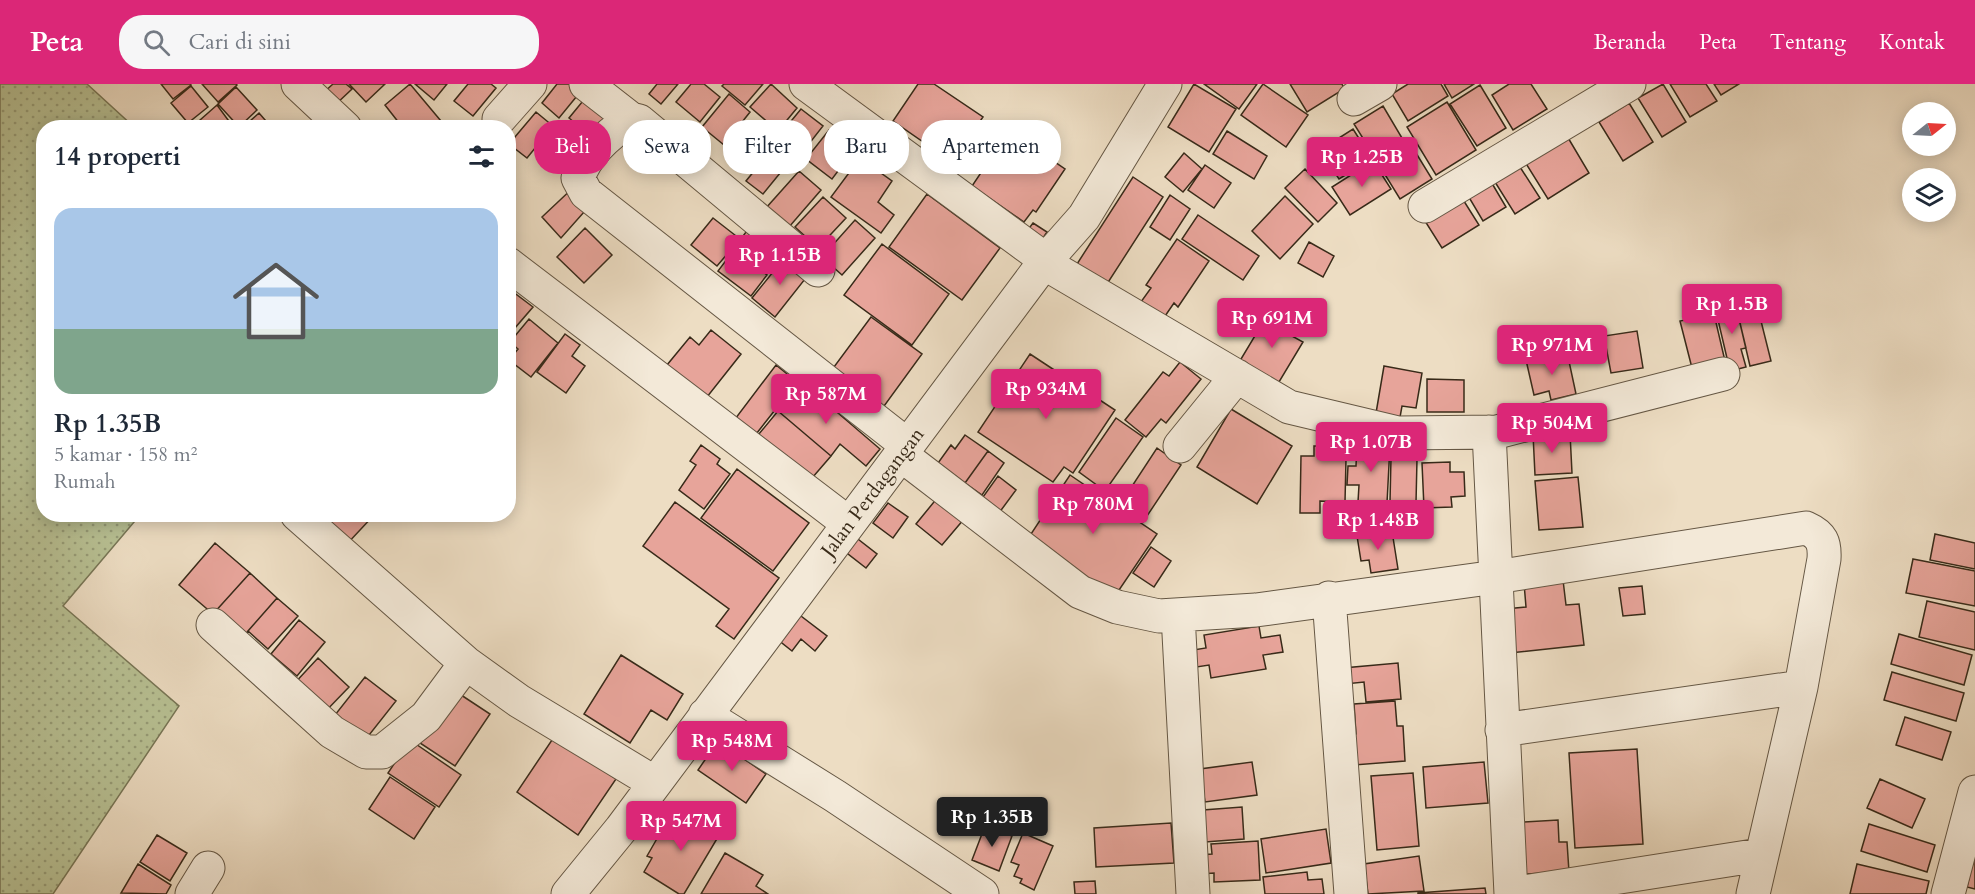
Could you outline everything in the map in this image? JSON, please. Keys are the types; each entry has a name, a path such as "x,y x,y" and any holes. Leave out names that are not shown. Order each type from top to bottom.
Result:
{"street":[{"path":"298,84 336,120"},
{"path":"499,119 530,84"},
{"path":"586,84 631,119 639,121 818,270"},
{"path":"806,84 1045,261 1289,407 1398,433 1497,432 1723,374"},
{"name":"Jalan Perdagangan","path":"568,894 655,783 1045,261 1084,217 1165,84"},
{"path":"1425,206 1579,98 1629,84"},
{"path":"631,119 605,140 581,170 578,178 586,193 1080,592 1118,607 1159,616 1256,610 1329,598 1496,577 1806,528 1818,534 1825,544 1802,687 1753,894"},
{"path":"516,270 848,523"},
{"path":"1180,446 1237,376"},
{"path":"1489,432 1511,894 1761,855"},
{"path":"306,522 466,663 519,701 655,783"},
{"path":"1329,598 1351,894"},
{"path":"1178,615 1193,894"},
{"path":"213,626 332,732 366,752 382,752 426,717 466,663"},
{"path":"1502,730 1802,687"},
{"path":"705,715 835,796 982,894"},
{"path":"1948,894 1975,792"}],"green space":[{"path":"0,84 87,84 126,120 36,120 36,522 134,522 63,606 179,706 53,894 0,894"}],"building":[{"path":"161,84 190,84 191,85 173,99"},
{"path":"202,84 236,84 237,85 218,102"},
{"path":"333,84 346,84 352,89 334,106 323,93"},
{"path":"349,84 385,84 366,102"},
{"path":"410,84 440,120 397,120 385,105"},
{"path":"415,84 447,84 434,100"},
{"path":"468,84 491,84 496,88 473,116 454,101"},
{"path":"557,84 573,84 581,91 559,118 542,103"},
{"path":"657,84 678,84 661,104 649,94"},
{"path":"691,84 704,84 720,97 702,120 698,120 676,102"},
{"path":"724,84 763,84 745,105 722,86"},
{"path":"771,84 797,108 787,120 765,120 750,107"},
{"path":"918,84 934,84 983,117 981,120 921,120 921,140 909,132 909,120 894,120"},
{"path":"1194,84 1236,109 1209,152 1168,127"},
{"path":"1204,84 1257,84 1239,109"},
{"path":"1263,84 1308,115 1286,147 1241,115"},
{"path":"1290,84 1342,84 1344,89 1307,112"},
{"path":"1408,84 1441,84 1448,96 1408,121 1392,94"},
{"path":"1444,84 1474,84 1452,98"},
{"path":"1509,84 1531,84 1547,109 1513,130 1492,95"},
{"path":"1663,84 1686,122 1662,137 1638,98"},
{"path":"1670,84 1706,84 1717,101 1690,117"},
{"path":"1714,84 1739,84 1721,95"},
{"path":"1480,85 1506,128 1477,146 1450,104"},
{"path":"191,86 208,107 192,120 185,120 171,103"},
{"path":"236,87 257,110 246,120 233,120 218,104"},
{"path":"729,94 750,112 744,120 723,120 723,144 711,134 711,120 708,120"},
{"path":"587,96 609,115 605,120 571,120 569,118"},
{"path":"1447,102 1476,150 1436,175 1407,127"},
{"path":"1629,103 1653,142 1623,161 1599,122"},
{"path":"217,105 228,120 200,120"},
{"path":"1383,106 1402,138 1374,156 1354,124"},
{"path":"801,109 823,126 812,140 812,120 792,120"},
{"path":"536,112 546,120 534,120 534,149 527,158 516,149 516,136"},
{"path":"259,113 265,120 251,120"},
{"path":"1353,129 1372,159 1339,179 1320,150"},
{"path":"1227,131 1267,156 1254,179 1213,154"},
{"path":"824,136 824,173 812,164 812,151"},
{"path":"1567,136 1589,173 1548,199 1525,162"},
{"path":"1408,140 1432,179 1400,199 1376,160"},
{"path":"1184,153 1202,169 1183,192 1165,177"},
{"path":"1373,161 1391,189 1350,215 1332,187"},
{"path":"1205,165 1231,183 1214,208 1188,190"},
{"path":"1061,166 1065,169 1036,212 1033,210 1024,222 972,186 980,174 1061,174"},
{"path":"1520,167 1540,198 1515,214 1495,182"},
{"path":"1305,169 1337,203 1318,222 1285,188"},
{"path":"752,174 779,174 763,194 746,181"},
{"path":"796,174 802,174 821,190 789,227 766,208"},
{"path":"826,174 836,174 832,179"},
{"path":"848,174 882,174 892,181 878,202 894,215 881,233 831,197"},
{"path":"1133,177 1163,197 1107,284 1077,264"},
{"path":"1490,180 1506,207 1483,221 1467,194"},
{"path":"576,185 592,203 561,238 542,217"},
{"path":"927,194 1000,248 962,300 889,247"},
{"path":"1170,195 1190,209 1170,240 1150,227"},
{"path":"1285,196 1313,224 1280,259 1252,231"},
{"path":"823,197 846,218 818,248 795,227"},
{"path":"1462,198 1479,225 1442,248 1425,221"},
{"path":"1198,215 1259,256 1243,280 1182,239"},
{"path":"713,218 740,239 717,266 691,245"},
{"path":"855,220 875,238 842,275 822,257"},
{"path":"1033,223 1047,232 1041,241 1027,231"},
{"path":"752,224 784,249 769,269 737,244"},
{"path":"585,228 612,255 584,283 557,257"},
{"path":"1177,239 1209,261 1178,307 1174,303 1161,322 1138,306 1151,288 1146,285"},
{"path":"1309,242 1334,256 1323,277 1298,263"},
{"path":"882,244 949,294 912,345 844,295"},
{"path":"734,250 767,275 751,296 718,271"},
{"path":"786,256 809,274 775,317 752,298"},
{"path":"516,294 533,307 516,327"},
{"path":"1756,301 1771,361 1750,366 1736,306"},
{"path":"1735,302 1746,348 1741,349 1746,367 1730,371 1715,307"},
{"path":"1271,309 1296,324 1290,335 1303,342 1276,387 1238,364"},
{"path":"1714,314 1725,361 1692,368 1680,321"},
{"path":"871,317 922,354 879,413 828,375"},
{"path":"529,319 558,343 531,377 516,365 518,349 516,335"},
{"path":"711,330 741,354 707,397 667,365 690,337 699,345"},
{"path":"1637,331 1643,368 1611,373 1604,336"},
{"path":"565,334 580,345 572,356 585,366 566,393 537,372"},
{"path":"1567,352 1576,394 1551,400 1549,391 1534,395 1526,360"},
{"path":"1030,354 1115,410 1073,473 1064,467 1053,482 978,432"},
{"path":"1180,362 1201,379 1166,423 1161,419 1146,437 1125,420 1163,372 1169,376"},
{"path":"776,365 797,382 749,443 729,427"},
{"path":"1384,366 1422,373 1416,408 1402,406 1399,423 1375,419"},
{"path":"1427,379 1464,380 1464,412 1427,412"},
{"path":"803,383 880,449 866,466 840,444 831,456 778,411"},
{"path":"1231,409 1292,446 1257,504 1197,467"},
{"path":"778,411 831,456 806,485 754,440"},
{"path":"1116,418 1143,437 1105,491 1079,472"},
{"path":"1570,433 1572,473 1535,475 1533,434"},
{"path":"965,435 988,451 965,483 938,463 951,445 955,449"},
{"path":"1357,443 1390,445 1387,503 1358,502 1359,485 1347,485 1348,466 1356,466"},
{"path":"701,445 720,459 717,464 730,474 704,509 679,490 696,465 690,461"},
{"path":"1314,446 1332,446 1332,459 1346,459 1345,502 1320,501 1320,513 1300,513 1301,456 1314,456"},
{"path":"1157,448 1181,465 1143,522 1119,506"},
{"path":"988,451 1004,463 982,495 965,483"},
{"path":"1391,458 1417,459 1416,503 1390,502"},
{"path":"1450,462 1450,472 1464,472 1465,496 1451,497 1452,507 1424,508 1422,463"},
{"path":"737,469 809,523 773,571 701,518"},
{"path":"1070,475 1157,534 1115,596 1029,537"},
{"path":"998,476 1016,490 996,517 978,504"},
{"path":"1578,477 1583,527 1539,530 1535,481"},
{"path":"938,497 964,519 942,545 916,524"},
{"path":"675,502 779,578 734,639 716,626 729,609 643,546"},
{"path":"888,503 908,517 893,538 873,523"},
{"path":"323,522 368,522 346,545"},
{"path":"1392,531 1398,569 1371,573 1369,560 1361,561 1357,536"},
{"path":"1935,534 1975,543 1975,569 1930,560"},
{"path":"854,536 877,554 866,568 843,550"},
{"path":"215,543 250,573 213,614 179,585"},
{"path":"1151,547 1171,561 1154,587 1133,573"},
{"path":"1913,559 1975,571 1975,606 1906,593"},
{"path":"250,573 277,598 241,639 213,614"},
{"path":"1563,580 1566,605 1579,604 1584,645 1510,653 1505,609 1526,607 1524,583"},
{"path":"1642,586 1645,614 1623,616 1619,588"},
{"path":"277,598 298,616 268,649 248,631"},
{"path":"1927,601 1975,612 1975,650 1919,637"},
{"path":"797,613 827,636 815,651 801,639 792,651 777,639"},
{"path":"299,620 325,642 297,676 271,654"},
{"path":"1259,626 1261,638 1280,635 1283,652 1263,655 1266,669 1211,678 1209,665 1190,668 1187,651 1206,648 1204,635"},
{"path":"1899,634 1972,655 1964,685 1891,664"},
{"path":"621,655 683,694 667,720 651,710 630,743 584,714"},
{"path":"318,658 349,687 322,715 292,686"},
{"path":"1398,663 1401,699 1366,702 1364,682 1345,684 1343,668"},
{"path":"1892,672 1964,693 1956,721 1884,700"},
{"path":"365,677 396,701 362,744 331,720"},
{"path":"455,691 490,714 455,766 420,743"},
{"path":"1395,701 1397,726 1403,726 1405,761 1354,765 1352,735 1356,734 1354,704"},
{"path":"1905,717 1951,732 1942,760 1896,745"},
{"path":"554,737 616,779 578,835 517,792"},
{"path":"410,740 461,775 439,807 388,773"},
{"path":"718,741 766,774 746,803 698,770"},
{"path":"1637,749 1643,844 1575,848 1569,753"},
{"path":"1252,762 1257,795 1205,802 1200,769"},
{"path":"1484,762 1488,803 1426,808 1423,767"},
{"path":"1413,773 1419,846 1377,850 1371,776"},
{"path":"390,777 435,807 414,839 369,809"},
{"path":"1880,779 1925,799 1912,828 1867,808"},
{"path":"1242,807 1244,839 1205,842 1203,810"},
{"path":"683,810 721,832 684,894 679,894 644,872 652,858 647,856 666,823 673,827"},
{"path":"1558,820 1559,842 1567,842 1569,872 1526,874 1523,822"},
{"path":"1171,823 1174,863 1096,867 1094,828"},
{"path":"1869,824 1935,845 1927,872 1861,851"},
{"path":"985,826 1012,836 999,871 972,860"},
{"path":"1326,829 1331,863 1266,873 1261,839"},
{"path":"1023,833 1053,846 1034,890 1020,883 1022,879 1014,876 1019,865 1011,862"},
{"path":"157,835 187,853 170,881 140,862"},
{"path":"1258,841 1260,880 1214,882 1214,873 1200,874 1199,855 1212,854 1211,844"},
{"path":"725,853 763,875 756,886 768,894 701,894"},
{"path":"1419,856 1424,891 1368,894 1364,864"},
{"path":"1975,856 1975,889 1967,887"},
{"path":"138,864 171,885 166,894 121,893"},
{"path":"1857,864 1929,881 1926,894 1850,894"},
{"path":"1307,872 1308,880 1322,879 1324,894 1265,894 1263,877"},
{"path":"1095,881 1096,894 1075,894 1074,882"},
{"path":"1485,888 1486,894 1418,894 1418,893"}]}
